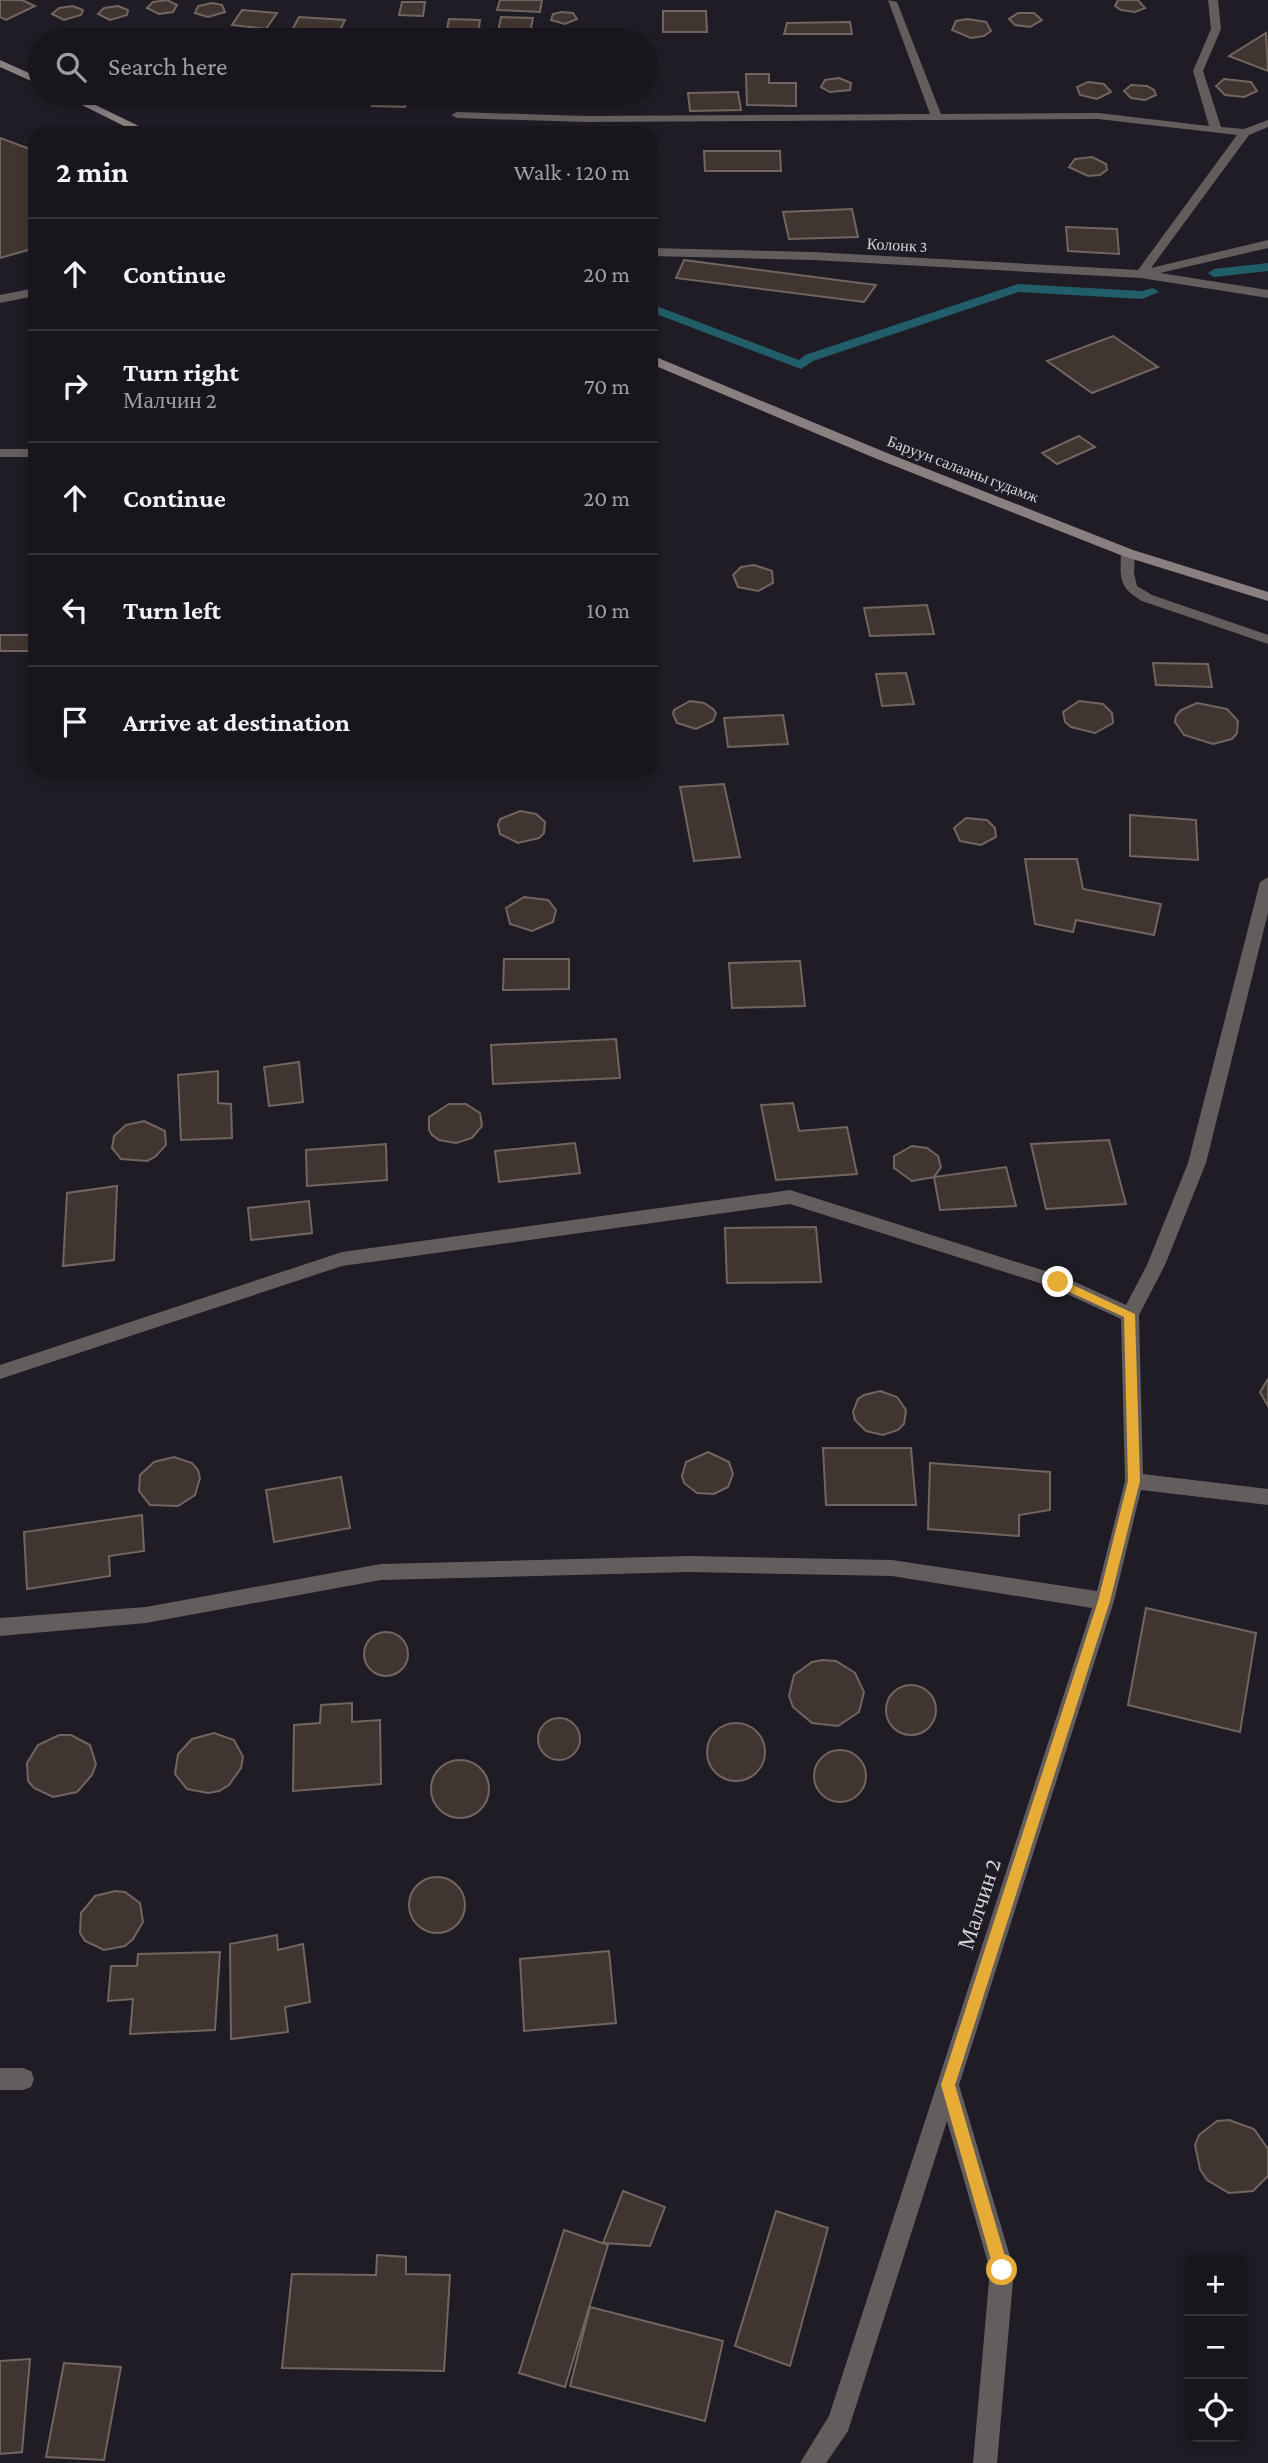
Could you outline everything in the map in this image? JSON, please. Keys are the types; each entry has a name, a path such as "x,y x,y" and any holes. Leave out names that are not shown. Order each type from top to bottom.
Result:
{"main road":[{"path":"1,63 28,76"},
{"path":"88,105 132,126"},
{"name":"Баруун салааны гудамж","path":"658,362 882,456 1128,552 1268,597"}],"street":[{"path":"1213,0 1216,29 1198,71 1216,129"},
{"path":"892,2 937,118"},
{"path":"457,115 586,119 1098,116 1245,133"},
{"path":"1141,274 1245,133 1268,123"},
{"path":"1141,274 1268,244"},
{"name":"Колонк 3","path":"658,252 813,256 1141,274"},
{"path":"1141,274 1268,294"},
{"path":"0,299 28,293"},
{"path":"0,453 28,453"},
{"path":"1128,552 1127,573 1131,588 1147,598 1268,640"},
{"path":"0,1372 342,1259 790,1197 1058,1282 1129,1314 1156,1265 1197,1163 1268,882"},
{"name":"Малчин 2","path":"812,2463 839,2422 1104,1601 1134,1481 1129,1314"},
{"path":"1134,1481 1268,1497"},
{"path":"0,1627 146,1615 381,1572 689,1564 892,1568 1104,1601"},
{"path":"0,2079 23,2079"},
{"path":"948,2085 1002,2270 985,2463"}],"building":[{"path":"0,0 22,0 35,6 6,20 0,17"},
{"path":"167,0 177,5 173,12 159,14 147,8 153,2"},
{"path":"500,0 542,0 540,12 497,10"},
{"path":"1118,0 1138,0 1145,8 1135,12 1121,10 1115,6"},
{"path":"402,2 425,2 423,16 399,15"},
{"path":"212,3 222,5 225,12 208,17 195,13 198,6"},
{"path":"73,6 83,10 81,15 64,20 52,14 59,8"},
{"path":"118,6 128,10 127,15 110,20 98,14 104,8"},
{"path":"242,10 277,13 267,28 232,25"},
{"path":"663,11 706,11 707,32 663,32"},
{"path":"573,13 577,19 565,24 551,20 553,14"},
{"path":"1018,13 1034,13 1042,20 1030,27 1015,25 1009,19"},
{"path":"299,17 345,20 341,28 293,28"},
{"path":"501,17 533,18 531,28 499,28"},
{"path":"449,19 480,20 479,28 447,28"},
{"path":"967,19 986,22 991,31 984,36 971,38 952,30 956,21"},
{"path":"850,22 852,34 784,34 787,23"},
{"path":"1266,33 1268,71 1229,56"},
{"path":"746,74 769,74 769,83 796,83 796,106 747,105"},
{"path":"839,78 851,83 850,90 830,92 821,87 825,80"},
{"path":"1224,79 1251,82 1257,91 1244,97 1225,95 1216,86"},
{"path":"1088,82 1104,84 1111,92 1097,99 1080,95 1077,87"},
{"path":"1131,85 1147,86 1154,90 1156,95 1145,100 1131,98 1124,91"},
{"path":"738,92 741,110 690,111 688,93"},
{"path":"372,105 406,105 405,107"},
{"path":"0,138 28,148 28,250 0,258"},
{"path":"704,151 780,151 781,171 705,171"},
{"path":"1092,157 1106,164 1107,170 1100,175 1088,176 1069,167 1075,159"},
{"path":"852,209 858,237 789,239 783,212"},
{"path":"1066,227 1117,229 1119,254 1068,251"},
{"path":"684,260 876,285 864,302 676,278"},
{"path":"1113,336 1158,367 1092,393 1047,361"},
{"path":"1079,436 1095,447 1057,464 1042,453"},
{"path":"754,565 772,571 773,583 758,591 738,587 733,575 741,567"},
{"path":"927,605 934,634 870,636 864,608"},
{"path":"0,635 28,635 28,651 0,651"},
{"path":"1153,663 1208,664 1212,687 1156,685"},
{"path":"906,673 914,704 882,706 876,674"},
{"path":"690,701 704,703 713,709 716,713 713,721 696,729 677,723 674,710"},
{"path":"1079,701 1103,704 1112,713 1113,723 1095,733 1071,727 1065,722 1063,712"},
{"path":"1197,703 1227,709 1238,721 1237,733 1232,739 1213,744 1184,735 1175,722 1176,716 1181,710"},
{"path":"783,715 788,744 728,747 724,718"},
{"path":"724,784 740,857 694,861 680,787"},
{"path":"520,811 536,814 545,822 544,833 539,838 518,843 500,834 500,819"},
{"path":"1130,815 1196,820 1198,860 1130,856"},
{"path":"966,818 987,820 995,828 996,837 981,845 960,841 954,828"},
{"path":"1025,859 1077,859 1083,889 1161,904 1154,935 1076,920 1073,932 1035,924"},
{"path":"524,897 548,900 556,910 553,922 532,931 510,924 506,908"},
{"path":"504,959 569,959 569,989 503,990"},
{"path":"800,961 805,1006 732,1008 729,963"},
{"path":"616,1039 620,1078 493,1084 491,1045"},
{"path":"299,1062 303,1102 269,1106 264,1067"},
{"path":"218,1071 218,1103 231,1104 232,1138 181,1140 178,1075"},
{"path":"793,1103 799,1131 847,1127 857,1174 776,1180 761,1105"},
{"path":"449,1104 466,1104 480,1113 482,1126 472,1138 456,1143 439,1140 432,1135 429,1130 429,1117"},
{"path":"144,1121 165,1131 166,1145 147,1161 121,1159 112,1148 114,1136 126,1125"},
{"path":"1109,1140 1126,1204 1046,1209 1031,1144"},
{"path":"575,1143 580,1173 499,1182 495,1151"},
{"path":"386,1144 387,1180 307,1186 306,1150"},
{"path":"912,1146 927,1148 938,1156 941,1167 934,1177 912,1181 894,1168 894,1156"},
{"path":"1006,1167 1016,1206 940,1210 934,1177"},
{"path":"117,1186 114,1260 63,1266 67,1193"},
{"path":"309,1201 312,1233 251,1240 248,1208"},
{"path":"816,1227 821,1282 727,1283 725,1228"},
{"path":"1268,1379 1268,1406 1260,1392"},
{"path":"880,1391 897,1397 906,1410 904,1424 898,1430 883,1435 866,1431 855,1420 853,1412 858,1399"},
{"path":"823,1448 911,1448 916,1505 826,1505"},
{"path":"708,1452 729,1462 733,1474 728,1487 714,1494 697,1493 684,1483 682,1476 686,1462"},
{"path":"174,1457 192,1463 198,1470 200,1478 195,1495 178,1506 150,1505 139,1491 140,1475 154,1462"},
{"path":"930,1463 1050,1472 1050,1510 1019,1515 1019,1536 928,1529"},
{"path":"341,1477 350,1528 274,1542 266,1490"},
{"path":"142,1515 144,1551 109,1556 110,1576 27,1589 24,1532"},
{"path":"1146,1608 1256,1633 1240,1732 1128,1705"},
{"path":"386,1632 401,1639 408,1654 401,1669 386,1676 371,1669 364,1654 371,1639"},
{"path":"836,1661 855,1673 864,1692 859,1712 838,1726 812,1723 793,1707 789,1696 794,1675 812,1662"},
{"path":"911,1685 929,1692 936,1710 929,1728 911,1735 893,1728 886,1710 893,1692"},
{"path":"352,1703 352,1722 380,1720 381,1784 293,1791 294,1725 320,1723 321,1705"},
{"path":"559,1718 574,1724 580,1739 574,1754 559,1760 544,1754 538,1739 544,1724"},
{"path":"736,1723 752,1728 760,1736 765,1752 760,1768 752,1776 736,1781 720,1776 712,1768 707,1752 712,1736 720,1728"},
{"path":"214,1733 234,1740 243,1757 241,1768 229,1785 219,1791 208,1793 187,1789 175,1774 178,1754 192,1739"},
{"path":"59,1735 71,1735 90,1745 96,1764 92,1775 77,1792 53,1797 34,1788 28,1781 27,1763 38,1745"},
{"path":"840,1750 850,1752 858,1758 864,1766 864,1786 858,1794 850,1800 840,1802 830,1800 822,1794 816,1786 814,1776 816,1766 822,1758 830,1752"},
{"path":"454,1760 466,1760 481,1768 489,1783 489,1795 481,1810 466,1818 454,1818 439,1810 431,1795 431,1783 439,1768"},
{"path":"431,1877 443,1877 453,1881 461,1889 465,1905 461,1921 453,1929 443,1933 431,1933 421,1929 413,1921 409,1911 409,1899 413,1889 421,1881"},
{"path":"115,1891 125,1892 140,1903 143,1922 133,1939 125,1946 104,1950 85,1941 80,1933 81,1913 95,1896"},
{"path":"277,1935 278,1950 303,1944 310,2002 285,2007 288,2032 231,2039 230,1944"},
{"path":"609,1951 616,2023 524,2031 520,1959"},
{"path":"220,1952 215,2030 130,2034 133,1999 108,2001 111,1966 137,1966 138,1954"},
{"path":"1229,2120 1254,2129 1268,2149 1268,2176 1253,2191 1229,2193 1207,2180 1200,2169 1195,2145 1199,2135 1217,2121"},
{"path":"623,2191 665,2207 650,2246 603,2243"},
{"path":"776,2211 828,2228 790,2366 735,2346"},
{"path":"564,2230 608,2245 565,2387 519,2373"},
{"path":"377,2255 406,2257 406,2274 450,2275 444,2371 282,2368 292,2274 376,2275"},
{"path":"590,2307 723,2341 705,2421 570,2386"},
{"path":"30,2359 22,2452 0,2454 0,2361"},
{"path":"64,2363 121,2367 104,2460 46,2457"}],"waterway":[{"path":"1214,273 1268,267"},
{"path":"658,311 801,365 809,358 1018,288 1142,295 1153,292"}],"route":[{"path":"1002,2270 948,2085 1104,1601 1134,1481 1129,1314 1058,1282"}]}
